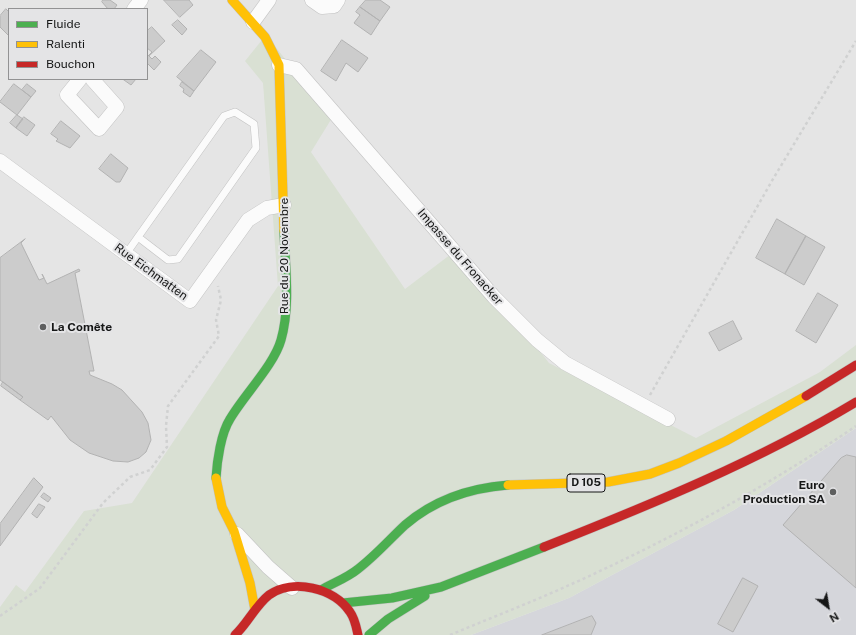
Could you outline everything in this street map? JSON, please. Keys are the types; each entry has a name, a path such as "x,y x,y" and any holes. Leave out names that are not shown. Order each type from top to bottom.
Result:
{"main road":[{"name":"Rue du 20 Novembre","path":"232,0 253,22 273,50 279,65 286,313 281,341 269,363 230,420 220,449 216,478 222,507 234,531 250,583 255,610"},
{"name":"D 105","path":"321,590 362,566 408,522 433,504 485,487 538,483 589,483 630,479 676,465 745,432 810,395 856,365"},
{"path":"343,603 392,598 441,587 600,525 736,466 823,422 856,402"},
{"path":"368,635 388,619 441,587"},
{"path":"240,633 263,600 277,591 292,588 321,590 343,603 353,614 358,628 358,635"}],"street":[{"path":"135,8 141,0"},
{"path":"253,22 269,0"},
{"path":"312,0 322,7 334,6 338,0"},
{"name":"Impasse du Fronacker","path":"279,65 296,69 494,297 537,340 565,364 668,419"},
{"path":"79,80 67,95 99,129 117,107 93,80"},
{"name":"Rue Eichmatten","path":"2,167 190,301 248,220 267,208 284,205"},
{"name":"Rue du 20 Novembre","path":"234,531 268,567 292,588"}],"lane":[{"path":"126,254 138,237 224,116 235,112 254,124 256,148 178,259 168,260 138,237"}],"path":[{"path":"644,406 773,179 856,41"},
{"path":"0,616 40,588 103,503 130,478 150,470 167,447 166,426 168,406 218,336 216,320 221,300 218,286 208,276"},
{"path":"450,635 564,587 639,551 780,475 856,426"}],"shaded area":[{"path":"266,35 332,118 311,152 405,289 459,248 549,363 696,438 820,372 856,345 856,428 734,510 569,598 471,635 0,635 0,607 16,585 25,592 84,511 132,503 278,286 263,83 245,61"},
{"path":"856,428 856,635 471,635 569,598 734,510"}],"building":[{"path":"103,0 110,0 117,5 115,8 107,8 102,2"},
{"path":"164,0 189,0 193,5 180,17"},
{"path":"366,0 380,0 390,7 380,21 360,7"},
{"path":"360,7 380,21 371,35 354,23 360,15 356,12"},
{"path":"6,9 8,11 8,35 0,27 0,16"},
{"path":"178,20 187,29 182,35 172,25"},
{"path":"152,27 165,41 149,56 152,59 155,56 161,62 154,70 148,64 148,56 152,52 148,49 148,30"},
{"path":"342,40 368,58 358,72 346,63 336,81 321,71"},
{"path":"201,50 216,62 194,91 177,77"},
{"path":"124,80 135,80 131,85"},
{"path":"182,82 194,91 190,97 183,92 184,89 180,86"},
{"path":"14,84 31,97 17,115 0,102"},
{"path":"27,84 36,91 31,97 22,90"},
{"path":"17,115 23,119 16,128 10,123"},
{"path":"24,117 35,125 27,136 16,128"},
{"path":"61,121 80,136 70,148 56,141 58,139 51,134"},
{"path":"111,154 128,168 120,182 116,182 99,169"},
{"path":"777,219 806,236 785,274 756,258"},
{"path":"806,236 825,247 804,285 785,274"},
{"name":"La Comête","path":"25,239 21,243 39,280 44,278 47,284 79,269 80,271 75,273 94,371 89,371 90,375 122,390 142,412 148,423 151,440 146,452 139,458 128,462 113,461 89,453 70,440 51,416 48,420 20,400 23,397 0,380 0,258"},
{"path":"818,293 838,305 816,343 796,331"},
{"path":"733,321 742,339 719,351 709,333"},
{"path":"3,382 23,397 20,400 1,386"},
{"name":"Euro Production SA","path":"847,455 856,457 856,588 783,525 841,458"},
{"path":"34,478 43,487 0,546 0,524"},
{"path":"44,493 51,498 48,502 41,497"},
{"path":"39,504 45,507 37,518 32,514"},
{"path":"743,578 758,586 733,632 718,624"},
{"path":"592,616 596,623 591,635 542,635"}],"traffic: fast":[{"path":"216,478 220,447 227,425 272,360 281,340 287,299 284,231"},
{"path":"321,590 354,572 416,516 440,502 466,492 508,485"},
{"path":"343,603 392,598 441,587 544,547"},
{"path":"369,635 388,619 425,596"}],"traffic: slow":[{"path":"232,0 265,37 279,65 284,231"},
{"path":"508,485 608,482 650,474 679,463 726,441 806,396"},
{"path":"216,478 222,507 234,531 250,583 255,610"}],"traffic: jam":[{"path":"806,396 856,365"},
{"path":"544,547 624,515 742,463 781,444 856,402"},
{"path":"235,635 264,599 279,590 290,587 312,588 334,597 350,612 358,635"}],"place":[{"name":"La Comête","path":"43,327"},
{"name":"Euro Production SA","path":"833,492"}]}
